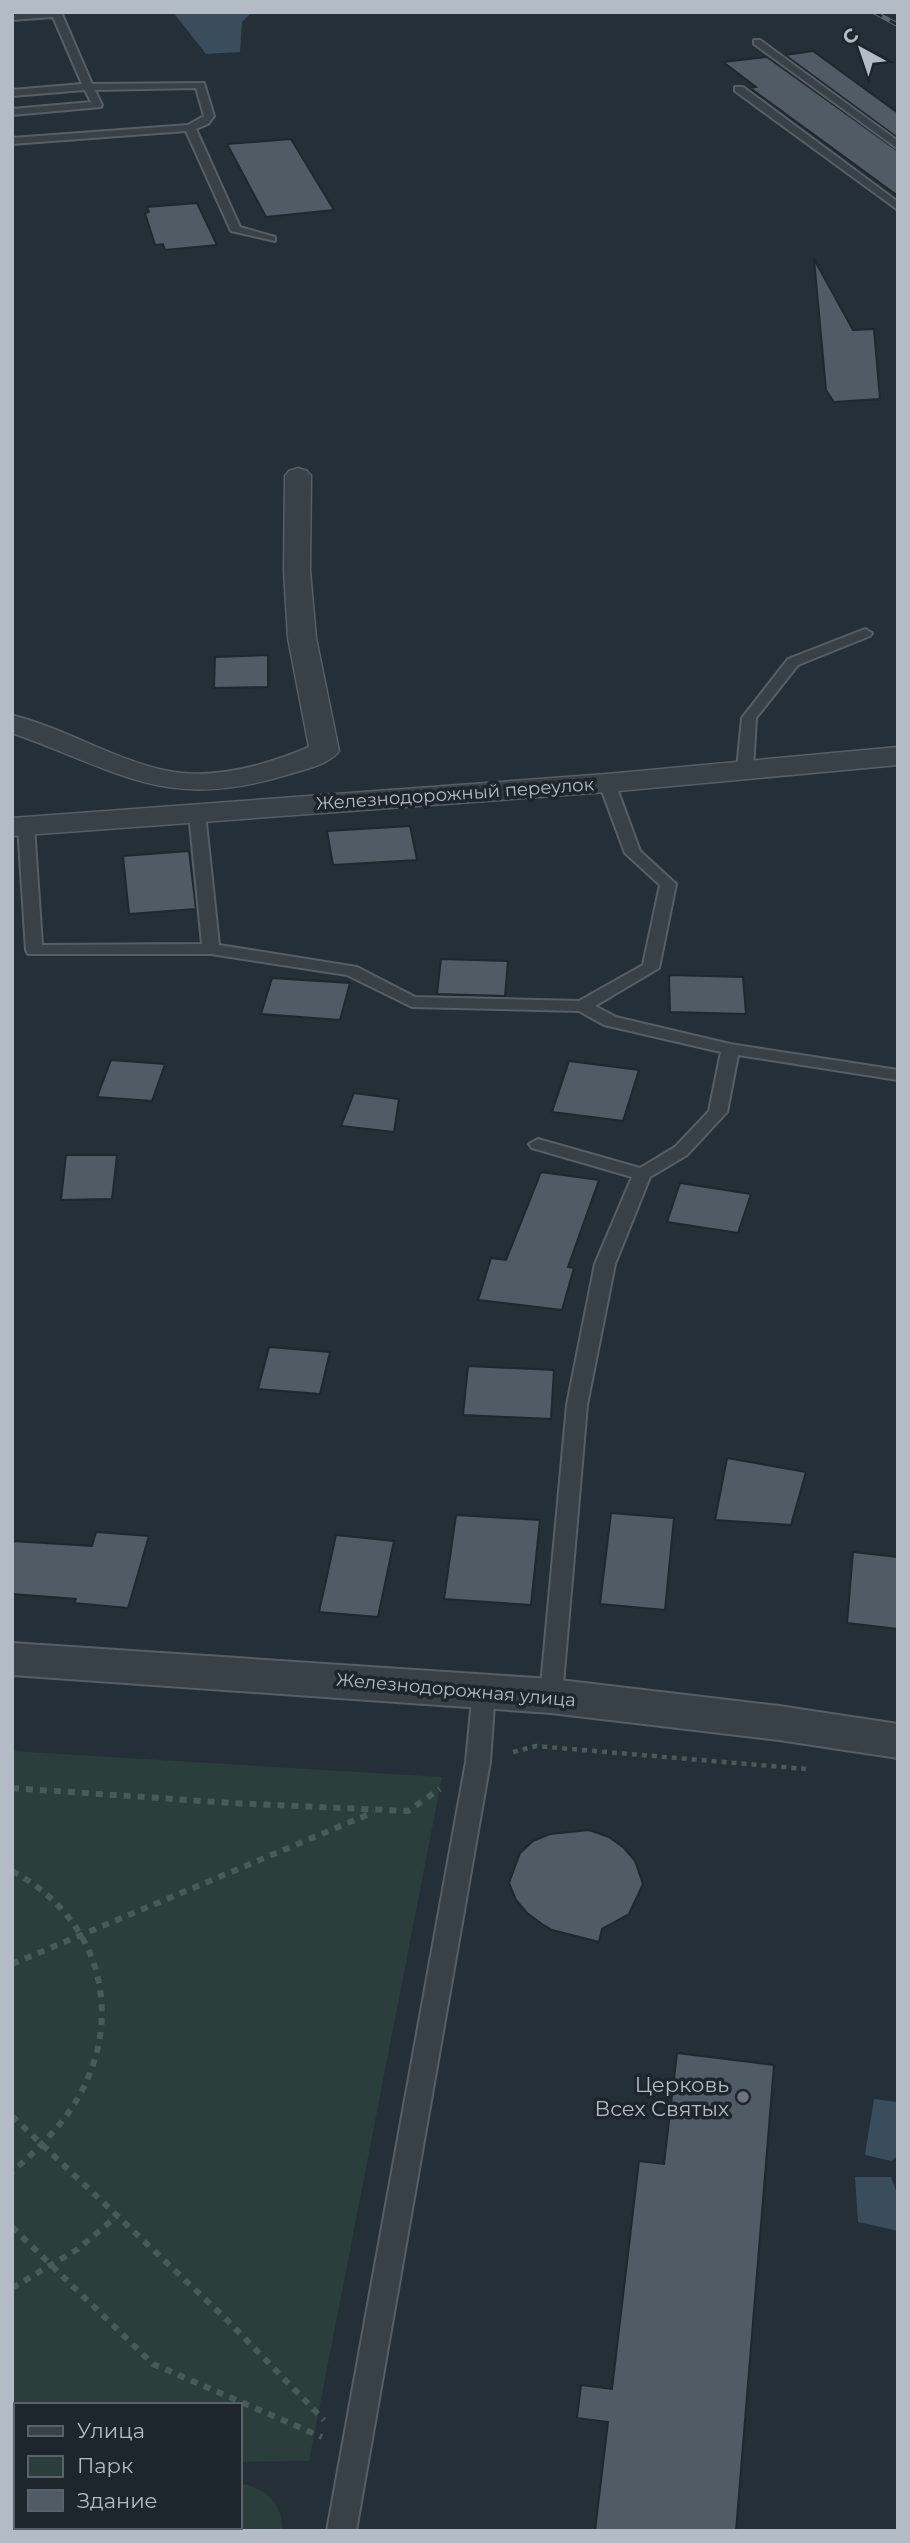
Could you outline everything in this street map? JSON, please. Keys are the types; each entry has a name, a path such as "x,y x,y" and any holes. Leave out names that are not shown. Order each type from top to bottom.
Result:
{"street":[{"path":"12,724 118,764 165,779 193,782 268,772 291,766 324,751 302,638 297,571 298,476"},
{"name":"Железнодорожный переулок","path":"19,826 607,783 898,756"},
{"path":"193,782 197,813"},
{"name":"Железнодорожная улица","path":"12,1659 551,1696 779,1723 898,1741"}],"lane":[{"path":"12,17 57,14 97,105 12,112"},
{"path":"757,42 898,146"},
{"path":"12,93 88,87 200,85 209,116 204,122 190,128 12,141"},
{"path":"739,89 898,208"},
{"path":"190,128 234,229 271,239"},
{"path":"745,769 749,718 793,662 865,633"},
{"path":"582,1006 651,968 668,884 633,853 607,783"},
{"path":"197,813 211,949"},
{"path":"19,826 34,950 211,949 351,971 412,1002 582,1006 610,1021 730,1049 898,1075"},
{"path":"551,1696 577,1405 605,1264 642,1174 681,1151 718,1112 730,1049"},
{"path":"538,1144 642,1174"},
{"path":"341,2531 478,1762 484,1690"}],"path":[{"path":"478,1762 536,1746 814,1770"},
{"path":"12,1788 230,1803 408,1811"},
{"path":"12,1964 378,1810"},
{"path":"12,1871 53,1898 75,1923 91,1951 101,1983 103,2018 98,2054 84,2090 61,2124 12,2172"},
{"path":"12,2116 225,2318 354,2451"},
{"path":"12,2288 78,2249 117,2216"},
{"path":"12,2227 152,2364 354,2451"}],"green space":[{"path":"12,1751 442,1777 309,2461 242,2462 242,2403 14,2403 12,2462"},
{"path":"242,2484 258,2489 271,2498 282,2521 282,2531 188,2531 242,2529"}],"water":[{"path":"173,12 252,12 242,22 240,52 206,54"},
{"path":"874,2099 898,2102 898,2155 892,2161 865,2155"},
{"path":"855,2177 891,2177 898,2196 898,2231 858,2222"}],"building":[{"path":"813,51 898,113 898,138 785,55"},
{"path":"767,57 898,151 898,196 750,88 756,87 723,62"},
{"path":"291,139 334,210 266,217 227,144"},
{"path":"197,203 217,245 165,250 163,244 155,245 145,213 149,212 147,207"},
{"path":"814,259 853,330 874,329 880,399 834,402 826,390"},
{"path":"268,655 268,687 214,688 215,657"},
{"path":"410,826 417,860 333,865 327,831"},
{"path":"189,851 196,909 129,914 123,856"},
{"path":"441,959 508,961 505,996 437,994"},
{"path":"669,975 743,977 746,1014 670,1012"},
{"path":"272,978 350,983 340,1020 261,1014"},
{"path":"111,1060 165,1064 152,1101 97,1097"},
{"path":"569,1061 639,1070 623,1121 552,1112"},
{"path":"354,1093 399,1099 394,1132 341,1126"},
{"path":"66,1155 117,1155 112,1199 61,1200"},
{"path":"541,1172 599,1180 568,1267 574,1268 562,1310 478,1300 491,1258 506,1260"},
{"path":"680,1183 751,1194 738,1233 667,1222"},
{"path":"269,1347 330,1352 320,1394 258,1389"},
{"path":"468,1366 554,1370 551,1419 463,1415"},
{"path":"727,1458 806,1472 791,1525 715,1520"},
{"path":"611,1513 674,1518 665,1610 600,1604"},
{"path":"456,1515 540,1520 531,1605 444,1599"},
{"path":"96,1532 149,1536 128,1608 74,1603 76,1599 12,1594 12,1541 92,1546"},
{"path":"336,1535 394,1541 378,1617 319,1612"},
{"path":"853,1552 898,1557 898,1629 847,1623"},
{"path":"589,1830 609,1837 624,1848 635,1861 643,1884 629,1914 602,1929 599,1942 552,1930 542,1924 516,1900 509,1883 520,1853 533,1841 550,1834"},
{"path":"677,2053 774,2065 736,2531 595,2531 608,2422 577,2418 581,2385 612,2389 639,2161 664,2164"}],"railway":[{"path":"874,12 898,25"}],"place":[{"name":"Церковь Всех Святых","path":"743,2097"}]}
